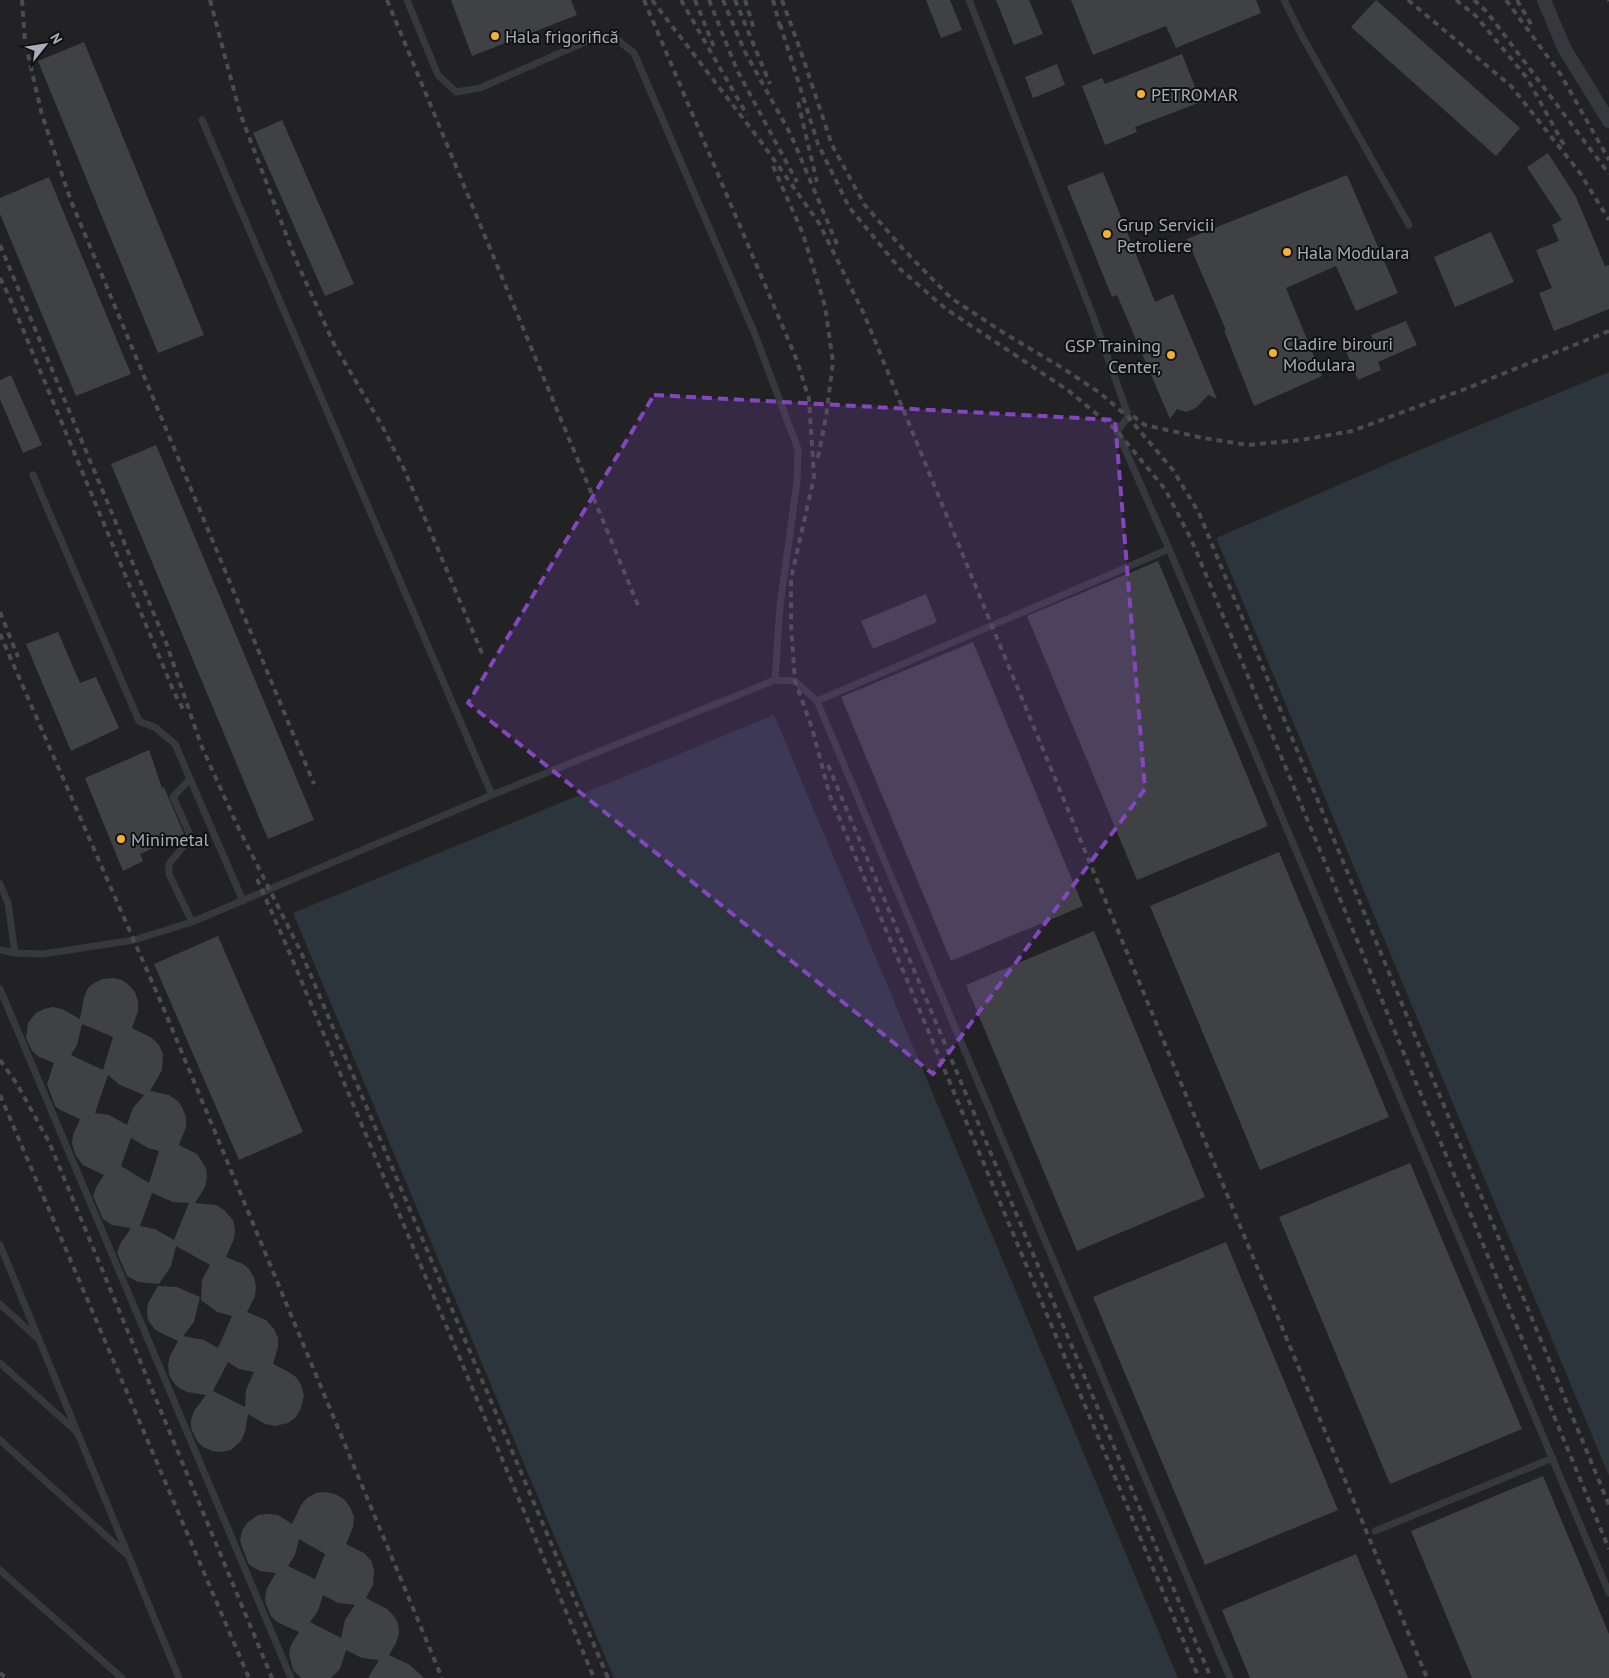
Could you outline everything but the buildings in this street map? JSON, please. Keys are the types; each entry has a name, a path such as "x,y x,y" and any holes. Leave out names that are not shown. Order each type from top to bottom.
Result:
{"street":[{"path":"1544,0 1564,48 1609,121"}],"lane":[{"path":"407,0 438,75 456,92 480,88 592,39 614,37 634,53 754,332 798,449 797,482 780,606 776,680"},
{"path":"969,0 1093,316 1128,417 1117,431 1609,1592"},
{"path":"1284,0 1302,36 1409,225"},
{"path":"202,120 492,795"},
{"path":"33,475 138,721 156,728 174,744 243,901"},
{"path":"817,701 1168,550"},
{"path":"0,950 15,953 43,954 134,940 192,922 492,795 776,680 795,681 817,701 1230,1678"},
{"path":"190,779 174,797 191,837 169,864 169,874 192,922"},
{"path":"0,884 8,903 15,953"},
{"path":"0,989 291,1678"},
{"path":"0,1246 180,1678"},
{"path":"0,1304 38,1339"},
{"path":"0,1363 79,1434"},
{"path":"0,1440 129,1556"},
{"path":"1375,1531 1553,1458"},
{"path":"0,1570 122,1678"}],"highlighted area":[{"path":"654,395 1115,420 1145,789 933,1074 468,703"}],"shaded area":[{"path":"0,0 1609,0 1609,372 1419,450 1216,538 1609,1475 1609,1678 0,1678"},
{"path":"1609,372 1609,1476 1216,538 1419,450"},
{"path":"774,715 1178,1678 614,1678 293,913"}],"railway":[{"path":"22,0 25,42 42,115 71,201 314,784"},
{"path":"210,0 240,113 295,258 334,344 381,424 404,469 484,658"},
{"path":"387,0 640,610"},
{"path":"644,0 796,358 809,399 814,477 791,579 791,625 795,681 812,728 830,796 1199,1678"},
{"path":"652,0 762,143 819,223 864,314 1427,1678"},
{"path":"681,0 747,115"},
{"path":"695,0 714,47"},
{"path":"709,0 737,70 797,182"},
{"path":"723,0 744,50 791,135 839,249"},
{"path":"735,0 770,84"},
{"path":"745,0 754,29"},
{"path":"773,0 781,31"},
{"path":"782,0 832,145 864,204 904,250 951,298 1100,393 1128,417 1173,470 1199,513 1609,1505"},
{"path":"1408,0 1511,86 1580,173 1609,220"},
{"path":"1456,0 1476,16 1527,78 1564,145"},
{"path":"1474,0 1487,12 1609,174"},
{"path":"1506,0 1561,75 1609,160"},
{"path":"1517,0 1532,26"},
{"path":"780,24 818,144 849,207 900,269 946,309 1069,391 1117,431 1165,489 1192,541 1609,1549"},
{"path":"798,102 817,182"},
{"path":"773,166 803,234 825,306 833,362 826,417 817,462"},
{"path":"0,245 167,645 201,745 237,825 301,952 608,1678"},
{"path":"0,278 174,692 184,711"},
{"path":"1133,416 1145,425 1203,438 1248,445 1301,440 1352,431 1465,389 1609,331"},
{"path":"0,612 18,657"},
{"path":"0,634 163,1007 442,1678"},
{"path":"828,765 1211,1678"},
{"path":"257,879 594,1678"},
{"path":"0,1060 17,1084 49,1142 272,1678"},
{"path":"0,1095 249,1678"},
{"path":"0,1673 6,1678"}],"place":[{"name":"Hala frigorifică","path":"495,36"},
{"name":"PETROMAR","path":"1141,94"},
{"name":"Grup Servicii Petroliere","path":"1107,234"},
{"name":"Hala Modulara","path":"1287,252"},
{"name":"Cladire birouri Modulara","path":"1273,353"},
{"name":"GSP Training Center,","path":"1171,355"},
{"name":"Minimetal","path":"121,839"}]}
